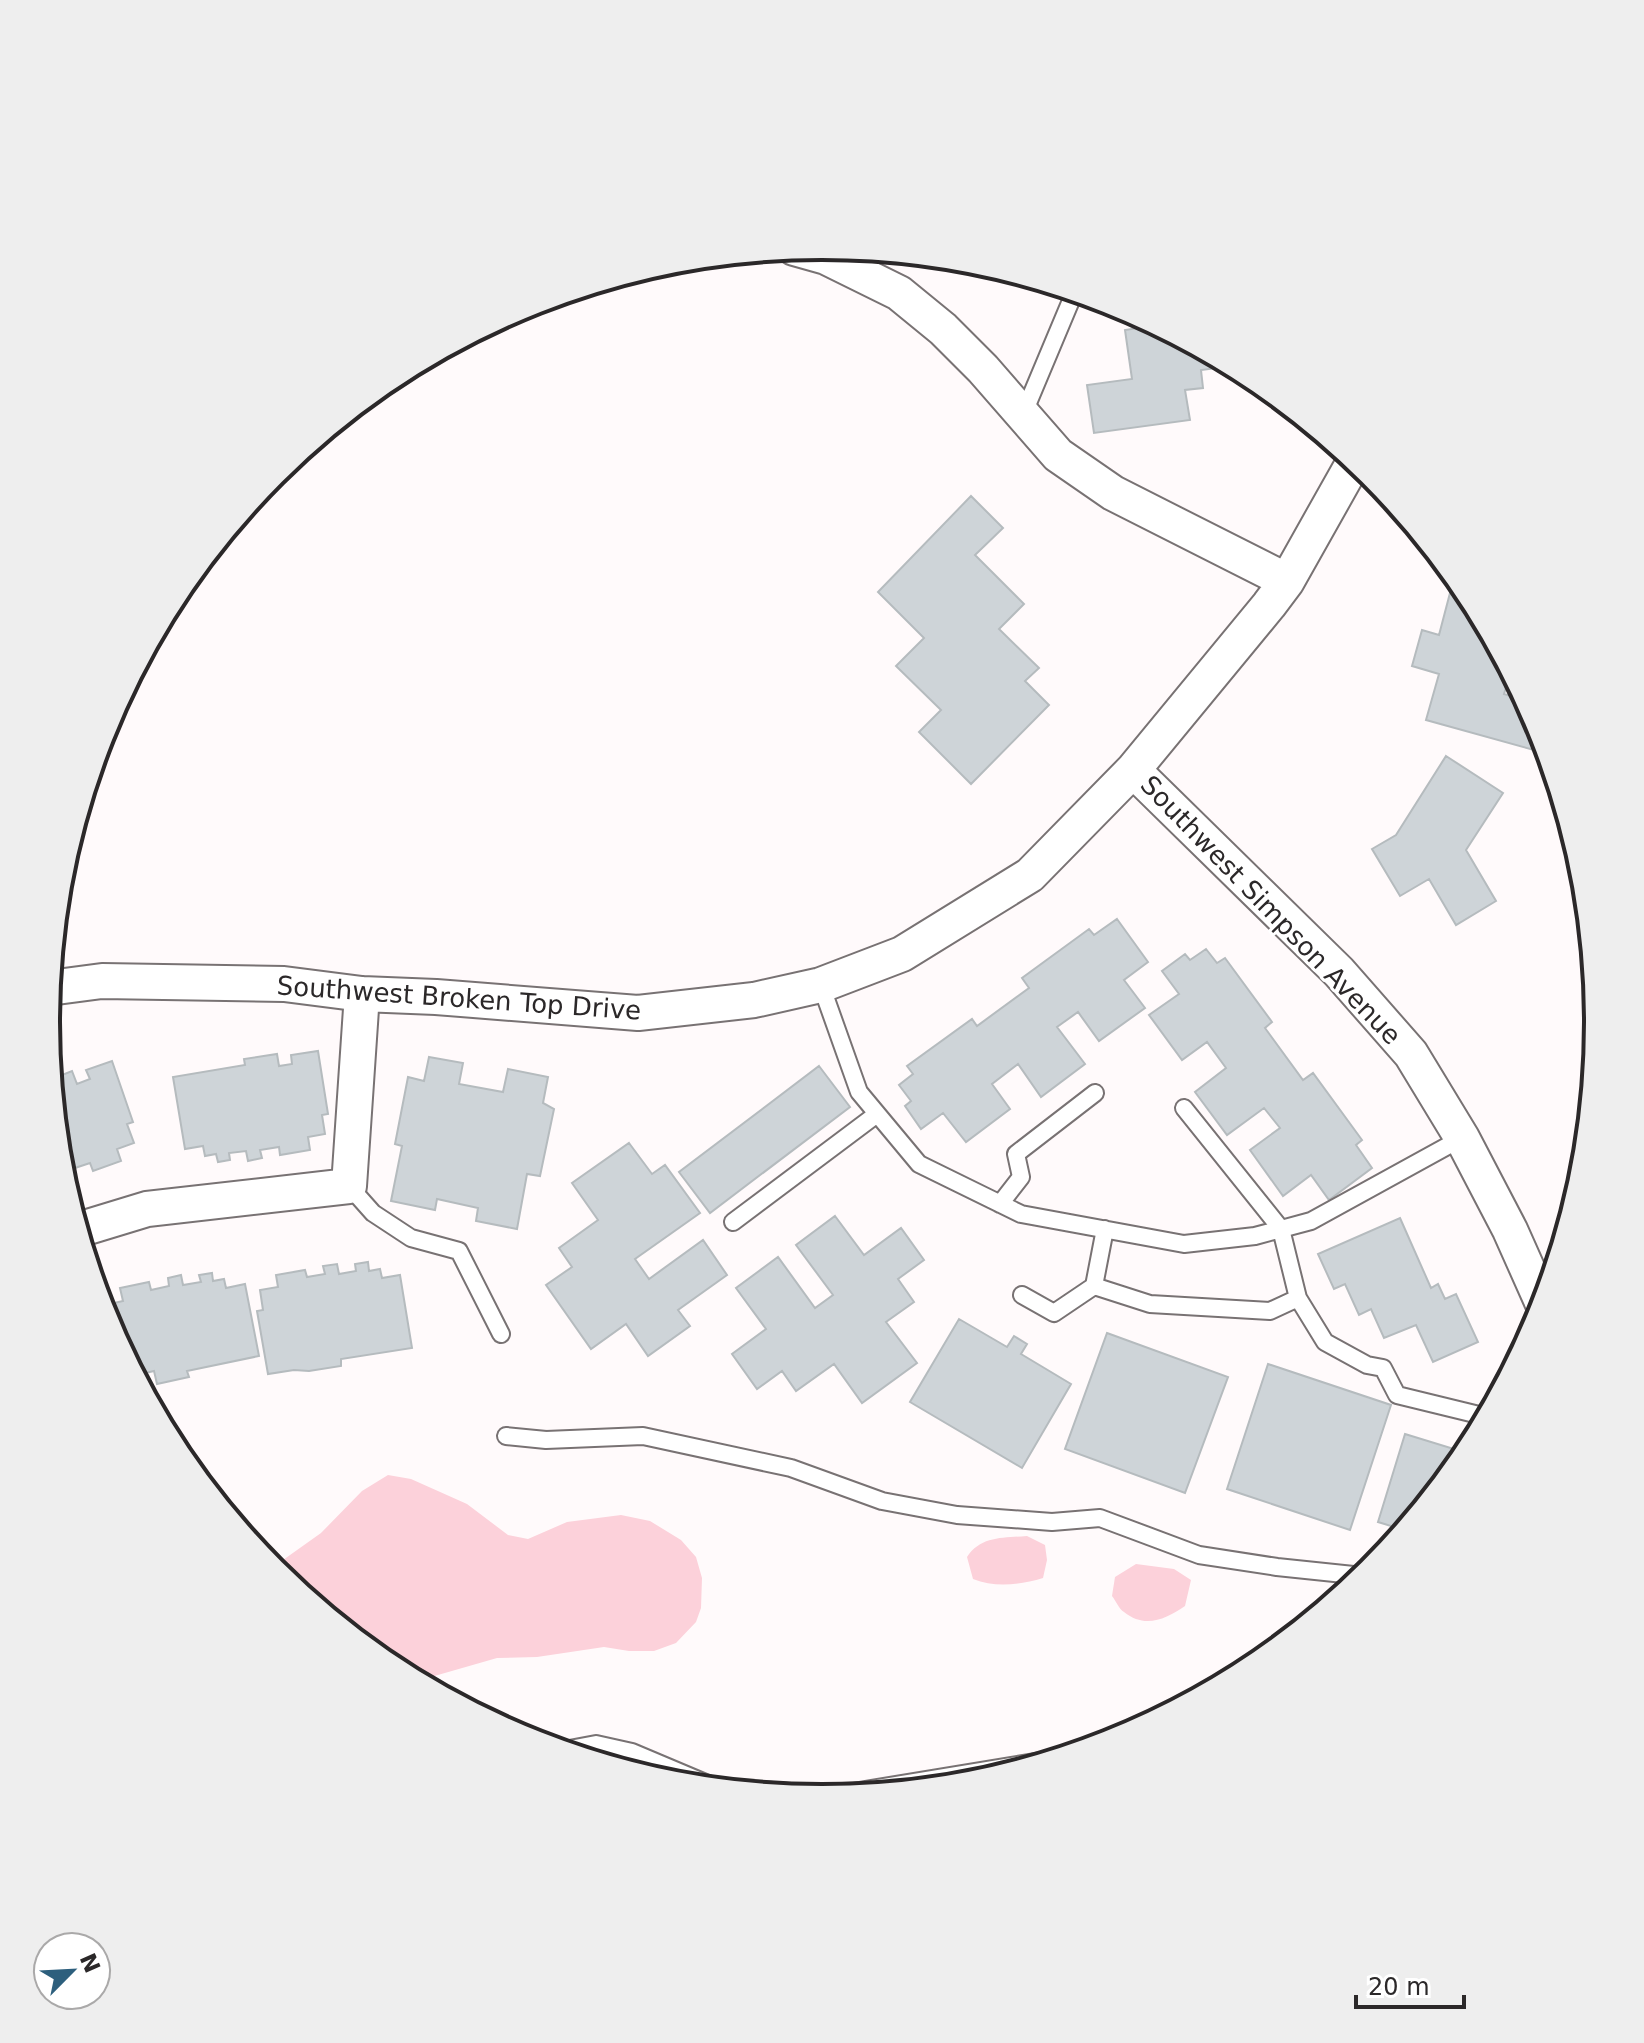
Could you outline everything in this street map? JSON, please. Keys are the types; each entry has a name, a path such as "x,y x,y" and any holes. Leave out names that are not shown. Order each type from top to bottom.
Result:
{"street":[{"path":"833,260 899,293 943,329 983,369 1058,455 1113,493 1287,581"},
{"name":"Southwest Broken Top Drive","path":"61,986 102,981 284,984 362,994 638,1013 754,1000 821,985 902,954 1030,875 1133,770 1287,581 1349,472"},
{"name":"Southwest Simpson Avenue","path":"1133,770 1339,972 1411,1054 1462,1138 1510,1230 1536,1288"},
{"path":"88,1227 147,1209 349,1186 362,994"}],"lane":[{"path":"1022,416 1071,301"},
{"path":"821,985 859,1092 919,1164 1021,1214 1184,1244 1255,1236 1311,1221 1462,1138"},
{"path":"1000,1204 1021,1177 1016,1154 1095,1093"},
{"path":"1184,1108 1281,1229 1298,1298 1325,1342 1367,1365 1383,1368 1397,1395 1475,1414"},
{"path":"733,1222 877,1114"},
{"path":"349,1186 373,1213 411,1238 459,1251 501,1334"},
{"path":"1022,1295 1054,1313 1094,1286 1105,1229"},
{"path":"1094,1286 1150,1304 1270,1311 1298,1298"},
{"path":"506,1436 546,1440 643,1436 791,1468 882,1501 957,1515 1052,1522 1100,1518 1199,1555 1346,1574"},
{"path":"586,1746 596,1744 632,1752 671,1769"}],"shaded area":[{"path":"388,1475 411,1479 467,1504 508,1535 528,1539 567,1522 621,1515 650,1521 681,1540 696,1557 702,1578 701,1608 696,1622 676,1643 654,1651 604,1647 537,1657 497,1658 433,1676 358,1626 283,1560 321,1533 362,1491"},
{"path":"1027,1536 1045,1545 1047,1560 1043,1578 1008,1584 990,1584 973,1579 967,1557 979,1545 993,1539"},
{"path":"1136,1564 1174,1569 1191,1580 1185,1606 1163,1618 1148,1621 1122,1611 1112,1596 1115,1577"}],"building":[{"path":"1137,328 1213,368 1201,370 1203,388 1185,390 1190,420 1094,433 1087,385 1132,379 1125,330"},
{"path":"971,496 1003,528 975,555 1024,604 999,629 1039,668 1025,681 1049,705 971,784 919,732 941,710 896,666 924,638 878,592"},
{"path":"1450,593 1453,594 1505,684 1504,694 1510,696 1534,750 1426,720 1439,674 1412,666 1422,630 1439,635"},
{"path":"1446,756 1503,793 1466,850 1496,901 1456,925 1429,879 1400,896 1372,849 1396,835"},
{"path":"1117,919 1148,962 1124,980 1145,1008 1099,1041 1078,1012 1057,1027 1085,1064 1041,1097 1018,1064 992,1084 1010,1109 966,1142 943,1113 921,1129 905,1106 911,1101 899,1085 913,1074 907,1066 972,1019 977,1026 1029,988 1022,978 1089,929 1094,935"},
{"path":"1206,949 1217,963 1225,958 1272,1022 1265,1028 1303,1080 1313,1073 1362,1140 1356,1145 1372,1168 1329,1200 1311,1175 1283,1196 1250,1150 1280,1128 1264,1108 1227,1135 1195,1092 1226,1068 1207,1042 1182,1060 1149,1015 1179,994 1162,971 1185,954 1190,960"},
{"path":"318,1051 328,1114 322,1115 325,1134 308,1137 310,1150 280,1155 279,1147 260,1150 262,1158 248,1161 246,1151 229,1153 230,1160 218,1162 216,1154 205,1156 203,1146 185,1149 173,1077 245,1065 244,1059 277,1054 279,1066 292,1064 291,1055"},
{"path":"429,1057 463,1063 459,1084 503,1092 508,1069 548,1077 543,1103 554,1109 540,1176 527,1174 517,1229 476,1221 478,1208 437,1199 435,1210 391,1201 402,1146 395,1144 408,1077 424,1081"},
{"path":"112,1061 133,1122 127,1124 134,1143 117,1149 121,1161 93,1171 90,1163 75,1168 62,1075 72,1071 77,1084 90,1079 86,1070"},
{"path":"819,1066 850,1107 710,1213 679,1172"},
{"path":"629,1143 652,1174 665,1165 700,1213 635,1259 649,1279 703,1240 727,1275 678,1310 690,1326 648,1356 626,1324 591,1349 546,1285 572,1267 559,1248 598,1220 572,1183"},
{"path":"835,1216 864,1255 901,1228 924,1260 898,1279 914,1302 886,1322 917,1363 862,1403 834,1364 796,1391 782,1371 757,1389 732,1354 766,1329 736,1288 778,1257 815,1308 833,1295 796,1245"},
{"path":"1400,1218 1431,1288 1438,1284 1445,1299 1456,1294 1478,1342 1433,1362 1416,1325 1384,1338 1371,1309 1359,1315 1345,1284 1334,1289 1318,1254"},
{"path":"368,1262 369,1271 380,1269 382,1278 400,1275 412,1348 341,1359 341,1366 268,1374 257,1311 263,1310 260,1290 278,1287 276,1275 305,1270 307,1277 325,1274 323,1266 337,1264 339,1274 356,1271 355,1264"},
{"path":"212,1273 213,1281 224,1279 226,1288 245,1284 259,1356 187,1371 189,1377 157,1384 154,1371 146,1373 139,1359 114,1303 123,1301 120,1288 149,1282 151,1290 169,1286 168,1278 181,1275 183,1285 201,1282 199,1275"},
{"path":"959,1319 1007,1347 1014,1336 1027,1344 1021,1354 1071,1384 1022,1468 910,1402"},
{"path":"1107,1333 1228,1377 1185,1493 1065,1449"},
{"path":"1268,1364 1391,1405 1350,1530 1227,1489"},
{"path":"1405,1434 1453,1449 1393,1527 1378,1522"}]}
